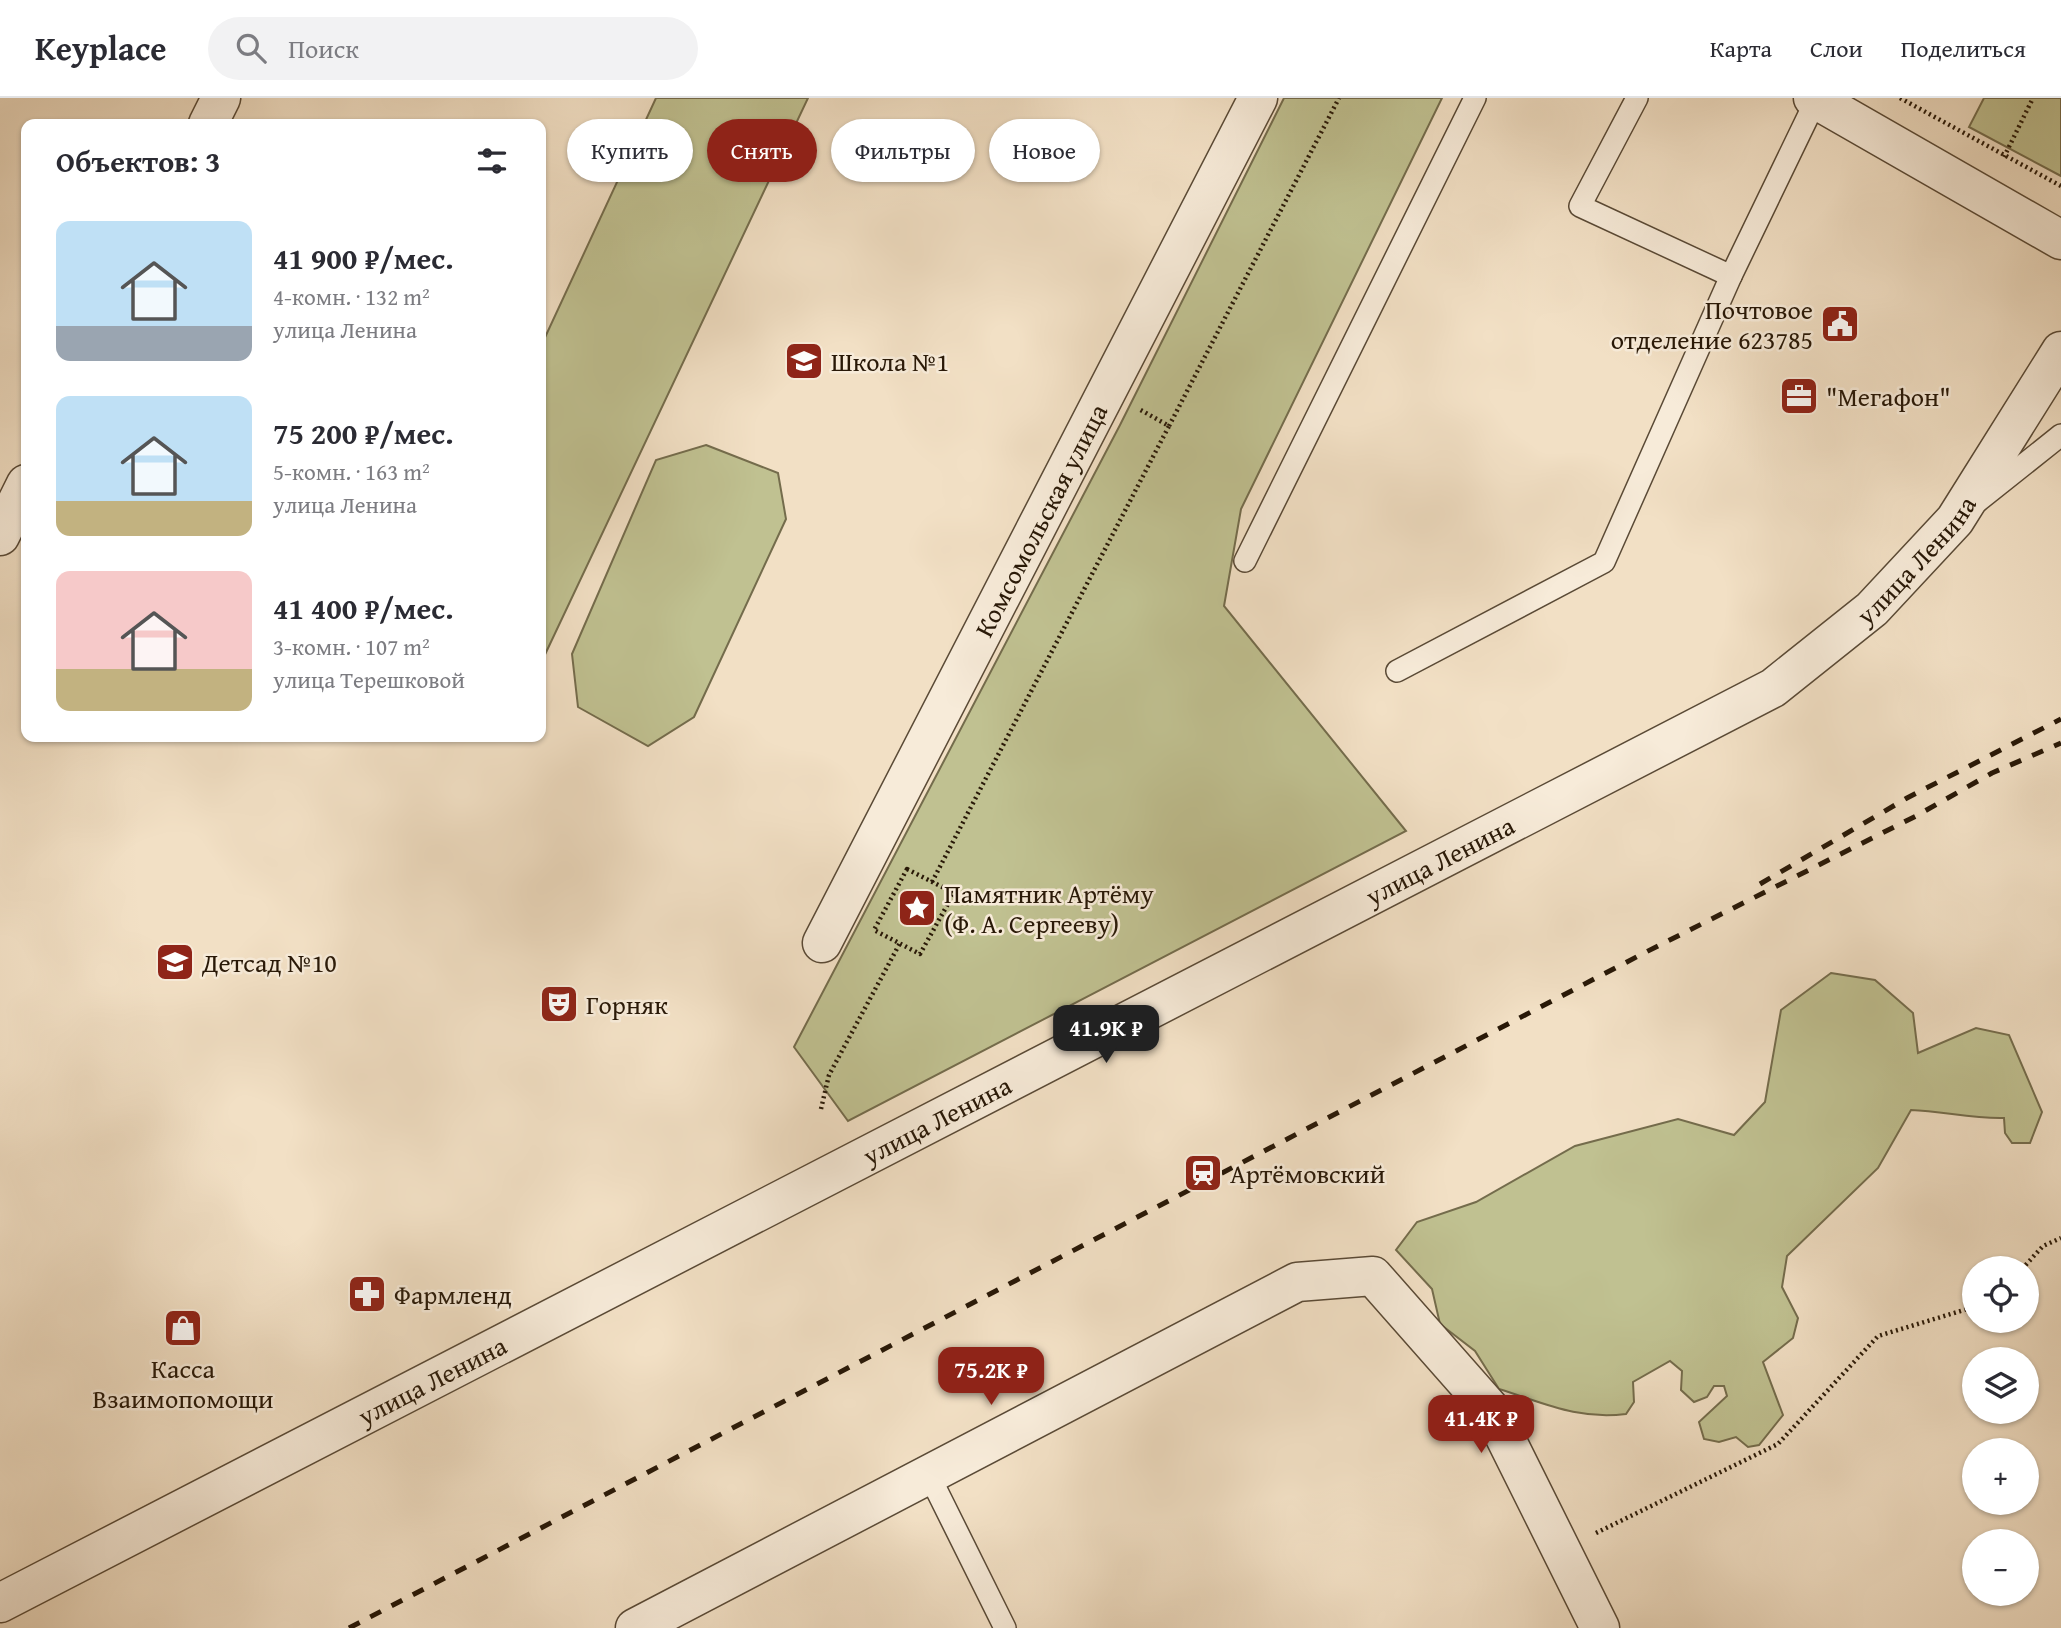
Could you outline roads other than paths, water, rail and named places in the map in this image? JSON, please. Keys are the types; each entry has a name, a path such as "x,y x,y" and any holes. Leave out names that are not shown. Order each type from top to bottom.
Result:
{"street":[{"path":"210,119 221,98"},
{"name":"Комсомольская улица","path":"822,943 1258,98"},
{"path":"1815,98 2061,240"},
{"name":"улица Ленина","path":"0,1603 1773,688 1872,609 1955,520 2061,351"},
{"path":"0,536 21,494"},
{"path":"635,1628 1297,1282 1373,1276 1492,1411 1600,1628"}],"lane":[{"path":"1245,561 1475,98"},
{"path":"1637,98 1580,205 1731,276"},
{"path":"1397,671 1604,562 1731,276 1815,98"},
{"path":"1955,520 2061,435"},
{"path":"928,1473 1005,1628"}],"railway":[{"path":"1760,884 1907,798 2061,719"},
{"path":"349,1628 1646,952 1916,816 1992,773 2061,743"}],"place":[{"name":"Почтовое отделение 623785","path":"1840,324"},
{"name":"Школа №1","path":"804,361"},
{"name":"\"Мегафон\"","path":"1799,396"},
{"name":"Памятник Артёму (Ф. А. Сергееву)","path":"917,908"},
{"name":"Детсад №10","path":"175,962"},
{"name":"Горняк","path":"559,1004"},
{"name":"Артёмовский","path":"1203,1173"},
{"name":"Фармленд","path":"367,1294"},
{"name":"Касса Взаимопомощи","path":"183,1328"}]}
